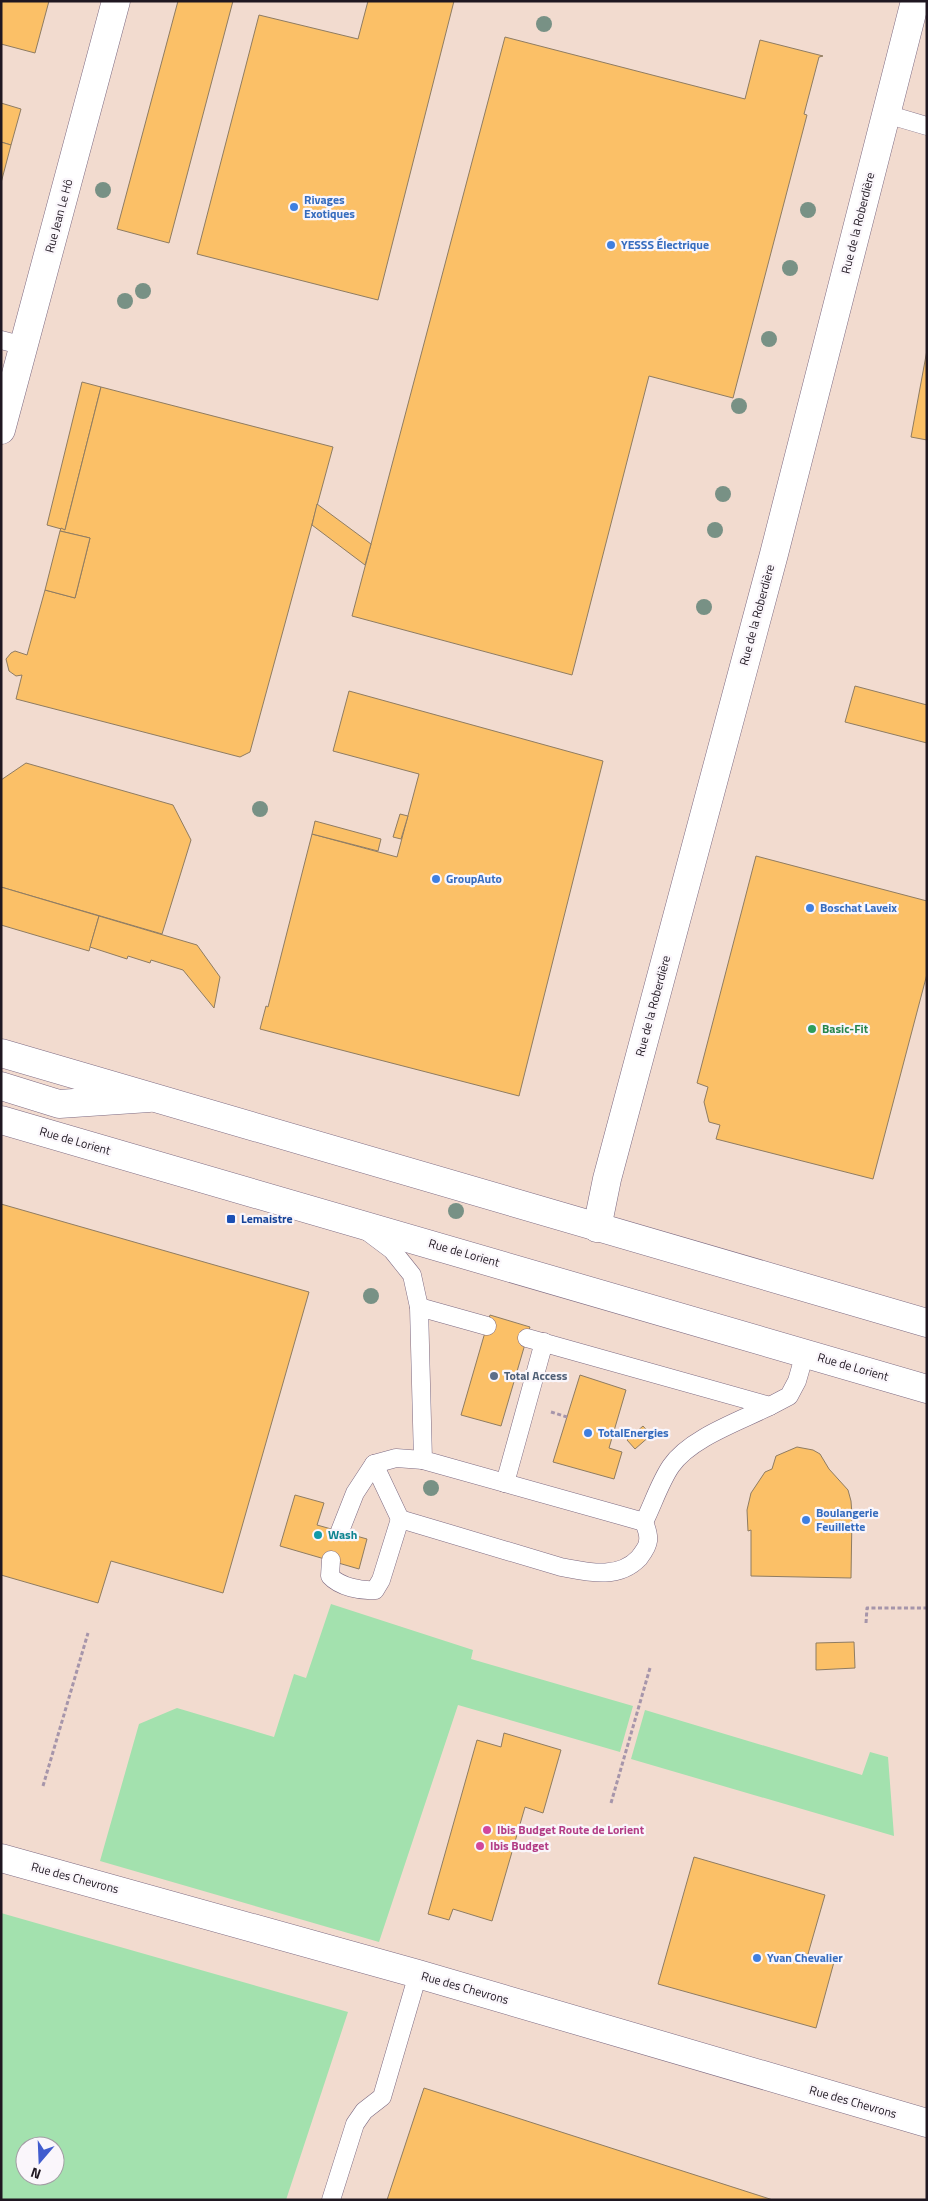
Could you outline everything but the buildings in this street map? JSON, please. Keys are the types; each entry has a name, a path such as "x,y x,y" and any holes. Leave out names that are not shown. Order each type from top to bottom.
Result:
{"street":[{"name":"Rue Jean Le Hô","path":"1,430 13,343 116,1"},
{"name":"Rue de la Roberdière","path":"597,1228 607,1179 771,564 915,1"},
{"path":"1,1053 149,1098 927,1323"},
{"path":"1,1086 59,1104 149,1098"},
{"name":"Rue de Lorient","path":"1,1120 927,1388"},
{"name":"Rue des Chevrons","path":"1,1858 418,1974 927,2124"}],"lane":[{"path":"886,114 927,126"},
{"path":"354,1221 392,1250 412,1275 420,1307 423,1460"},
{"path":"420,1307 487,1326"},
{"path":"527,1338 770,1406"},
{"path":"505,1483 544,1342"},
{"path":"400,1519 561,1567 606,1573 618,1571 632,1565 641,1555 648,1542 644,1522 671,1466 683,1452 698,1442 789,1396 797,1381 805,1353"},
{"path":"340,1531 355,1493 374,1464 396,1458 423,1460 644,1522"},
{"path":"331,1560 330,1576 335,1582 364,1591 375,1590 381,1580 400,1519 374,1464"},
{"path":"331,2200 355,2124 364,2111 382,2097 418,1974"}],"path":[{"path":"866,1623 867,1608 927,1608"},
{"path":"43,1786 88,1632"},
{"path":"611,1803 650,1668"}],"shaded area":[{"path":"1,1 927,1 927,2200 1,2200"}],"green space":[{"path":"331,1604 473,1650 471,1659 633,1706 620,1752 458,1705 379,1942 100,1861 139,1724 177,1708 274,1737 294,1674 306,1678"},
{"path":"645,1710 862,1775 870,1752 888,1757 894,1836 631,1759"},
{"path":"1,1913 348,2012 286,2200 1,2200"}],"place":[{"name":"Rivages Exotiques","path":"294,207"},
{"name":"YESSS Électrique","path":"611,245"},
{"name":"GroupAuto","path":"436,879"},
{"name":"Boschat Laveix","path":"810,908"},
{"name":"Basic-Fit","path":"812,1029"},
{"name":"Lemaistre","path":"231,1219"},
{"name":"Total Access","path":"494,1376"},
{"name":"TotalEnergies","path":"588,1433"},
{"name":"Boulangerie Feuillette","path":"806,1520"},
{"name":"Wash","path":"318,1535"},
{"name":"Ibis Budget Route de Lorient","path":"487,1830"},
{"name":"Ibis Budget","path":"480,1846"},
{"name":"Yvan Chevalier","path":"757,1958"}]}
